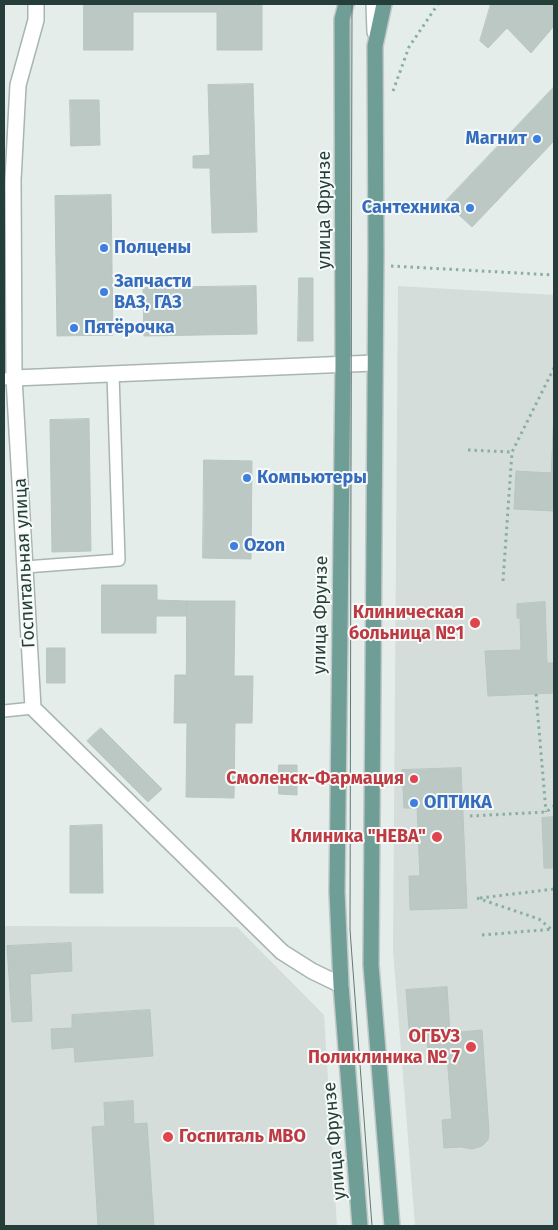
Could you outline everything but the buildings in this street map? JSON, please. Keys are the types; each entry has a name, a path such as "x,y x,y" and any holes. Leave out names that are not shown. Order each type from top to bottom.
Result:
{"main road":[{"path":"384,4 375,46 376,255 372,966 392,1226"},
{"name":"улица Фрунзе","path":"343,9 343,365 337,892 341,985 360,1226"}],"street":[{"name":"Госпитальная улица","path":"33,708 25,567 9,378 13,180 11,84 36,20 36,4"},
{"path":"374,4 375,46"},
{"path":"9,378 374,363"},
{"path":"33,708 282,952 312,971 341,985"}],"lane":[{"path":"25,567 118,560 113,374"},
{"path":"4,711 33,708"}],"path":[{"path":"388,266 554,275"},
{"path":"503,581 512,452 554,368"},
{"path":"468,450 512,452"},
{"path":"536,694 546,812"},
{"path":"470,816 546,812 554,806"},
{"path":"553,929 539,919 477,898 554,889"},
{"path":"482,935 553,929"}],"shaded area":[{"name":"Клиническая больница №1","path":"398,286 554,295 554,1226 415,1226 393,950"},
{"name":"Госпиталь МВО","path":"4,926 237,927 324,1015 337,1226 4,1226"}],"tram line":[{"path":"352,4 350,930 372,1226"}],"place":[{"name":"Магнит","path":"537,139"},
{"name":"Сантехника","path":"470,208"},
{"name":"Полцены","path":"104,248"},
{"name":"Запчаcти ВАЗ, ГАЗ","path":"104,292"},
{"name":"Пятёрочка","path":"74,328"},
{"name":"Компьютеры","path":"247,478"},
{"name":"Ozon","path":"234,546"},
{"name":"Клиническая больница №1","path":"475,623"},
{"name":"Смоленск-Фармация","path":"414,779"},
{"name":"ОПТИКА","path":"414,803"},
{"name":"Клиника \"НЕВА\"","path":"437,837"},
{"name":"ОГБУЗ Поликлиника № 7","path":"471,1047"},
{"name":"Госпиталь МВО","path":"168,1137"}]}
